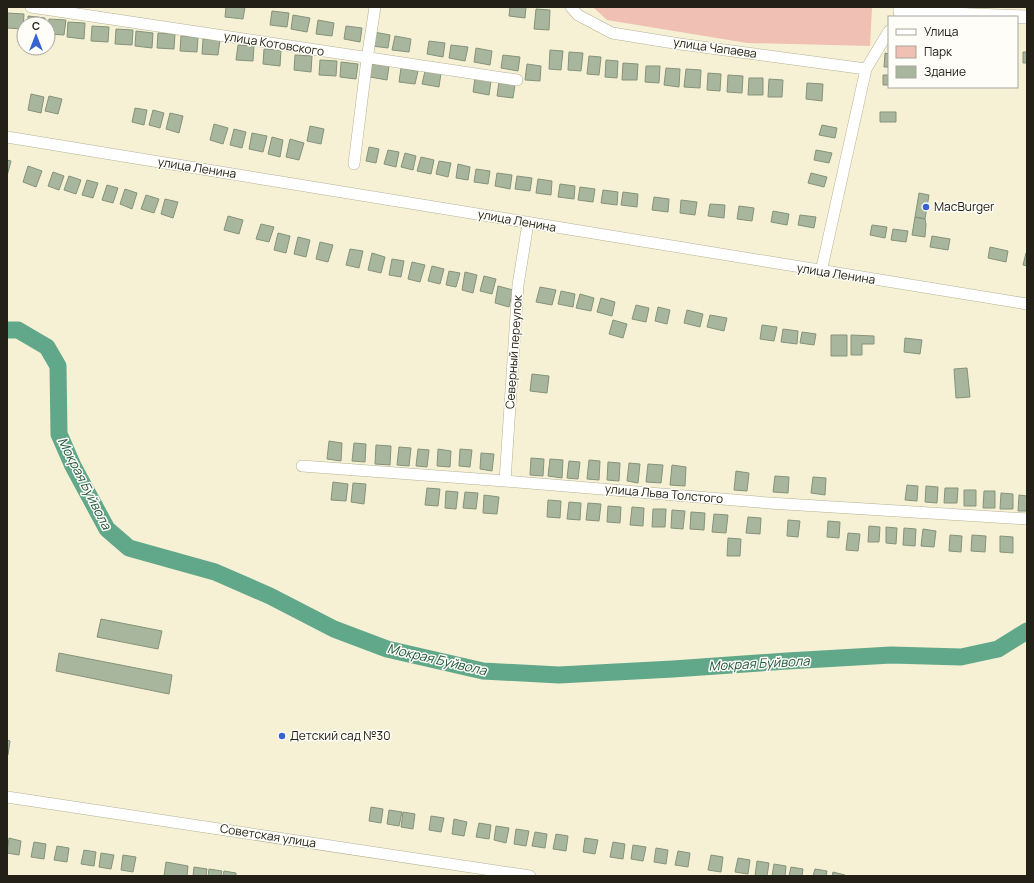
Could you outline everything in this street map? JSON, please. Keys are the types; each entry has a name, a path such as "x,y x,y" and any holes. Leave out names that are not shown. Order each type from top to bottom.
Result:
{"main road":[{"path":"899,12 1001,16"}],"street":[{"name":"улица Котовского","path":"31,7 367,59 517,80"},
{"path":"354,164 375,7"},
{"name":"улица Чапаева","path":"571,7 578,15 612,33 680,44 866,69"},
{"path":"821,272 866,69 888,33"},
{"name":"улица Ленина","path":"7,137 821,272 1027,304"},
{"name":"Северный переулок","path":"505,481 518,285 528,223"},
{"name":"улица Льва Толстого","path":"302,466 768,503 1027,519"},
{"name":"Советская улица","path":"7,796 530,876"}],"green space":[{"path":"593,7 872,7 870,46 747,43 607,20"}],"building":[{"path":"226,7 245,7 243,19 225,17"},
{"path":"510,7 526,7 525,18 509,16"},
{"path":"536,9 550,10 549,30 534,29"},
{"path":"272,11 289,13 287,27 270,25"},
{"path":"7,13 24,14 24,16 16,16 16,29 7,28"},
{"path":"293,15 310,18 307,32 291,29"},
{"path":"56,19 66,20 64,35 56,34"},
{"path":"318,20 334,23 332,36 316,34"},
{"path":"68,22 85,23 84,39 67,37"},
{"path":"92,26 109,27 108,42 91,41"},
{"path":"346,26 362,28 360,42 344,39"},
{"path":"116,29 133,30 132,45 115,44"},
{"path":"136,31 153,33 152,48 135,46"},
{"path":"374,32 390,35 388,48 372,46"},
{"path":"158,33 175,34 174,49 157,48"},
{"path":"181,36 198,37 197,52 180,51"},
{"path":"395,36 411,39 409,52 392,50"},
{"path":"203,39 220,40 218,55 202,54"},
{"path":"429,41 445,43 443,57 427,54"},
{"path":"238,45 254,46 253,61 236,60"},
{"path":"451,45 468,47 465,61 449,58"},
{"path":"476,48 492,51 490,65 474,62"},
{"path":"264,49 281,50 280,66 263,64"},
{"path":"550,50 563,51 561,70 549,69"},
{"path":"569,52 583,53 581,71 568,70"},
{"path":"1023,52 1027,52 1027,63 1023,63"},
{"path":"885,53 888,54 888,67 884,67"},
{"path":"295,55 312,56 311,72 294,70"},
{"path":"503,55 520,57 518,71 501,68"},
{"path":"589,56 601,57 599,75 587,74"},
{"path":"320,60 337,61 336,76 319,75"},
{"path":"606,60 618,61 617,78 605,77"},
{"path":"341,62 358,64 356,79 340,77"},
{"path":"623,63 638,64 637,80 622,80"},
{"path":"372,64 389,66 387,80 370,77"},
{"path":"527,64 541,66 540,81 525,80"},
{"path":"646,66 660,66 659,83 645,82"},
{"path":"401,68 418,71 415,84 399,82"},
{"path":"666,68 680,69 679,87 664,85"},
{"path":"686,69 701,70 700,88 684,87"},
{"path":"425,71 441,73 439,87 422,84"},
{"path":"708,73 721,74 720,91 707,90"},
{"path":"728,75 743,76 742,93 727,92"},
{"path":"883,75 888,75 888,85 883,85"},
{"path":"475,78 491,81 489,95 473,92"},
{"path":"749,78 763,78 763,95 748,95"},
{"path":"769,79 783,80 782,97 768,97"},
{"path":"499,82 515,85 513,98 497,96"},
{"path":"807,83 823,84 822,101 806,99"},
{"path":"31,94 44,97 41,113 28,110"},
{"path":"49,96 62,99 58,114 45,111"},
{"path":"135,108 147,110 144,125 132,122"},
{"path":"153,110 164,113 160,128 149,125"},
{"path":"880,112 896,112 896,122 880,122"},
{"path":"170,113 183,116 179,133 166,129"},
{"path":"214,124 228,128 223,144 210,140"},
{"path":"822,125 837,128 835,138 819,135"},
{"path":"310,126 324,129 321,144 307,141"},
{"path":"234,129 246,132 242,148 230,145"},
{"path":"252,133 267,136 263,152 249,149"},
{"path":"272,137 283,140 280,157 268,154"},
{"path":"290,139 304,143 299,160 286,157"},
{"path":"369,147 379,149 376,163 366,161"},
{"path":"388,150 399,152 396,167 384,164"},
{"path":"816,150 832,153 829,163 814,160"},
{"path":"405,153 416,156 413,170 401,167"},
{"path":"421,157 434,160 431,174 417,171"},
{"path":"7,160 11,161 7,176"},
{"path":"439,161 451,163 448,177 436,174"},
{"path":"458,164 470,167 468,180 456,178"},
{"path":"28,166 42,171 36,187 23,182"},
{"path":"476,169 490,171 488,184 474,182"},
{"path":"53,172 64,176 59,190 48,186"},
{"path":"497,173 512,175 510,189 495,186"},
{"path":"811,173 827,177 824,187 808,183"},
{"path":"69,176 81,180 76,194 64,190"},
{"path":"517,176 532,178 530,191 515,189"},
{"path":"538,179 552,181 551,195 536,193"},
{"path":"87,180 98,183 93,198 82,195"},
{"path":"560,184 575,186 574,199 558,197"},
{"path":"107,185 118,188 113,203 102,200"},
{"path":"580,187 595,189 593,202 578,200"},
{"path":"125,189 137,193 132,209 120,204"},
{"path":"603,190 618,192 617,205 601,203"},
{"path":"623,192 638,194 637,207 621,205"},
{"path":"919,193 929,195 925,219 915,217"},
{"path":"146,195 159,199 154,213 141,209"},
{"path":"654,197 669,199 668,212 652,210"},
{"path":"165,199 178,202 173,218 161,214"},
{"path":"681,200 697,202 695,215 680,213"},
{"path":"710,204 725,205 724,218 708,216"},
{"path":"739,206 754,208 752,221 737,219"},
{"path":"773,211 789,214 787,225 771,222"},
{"path":"800,215 816,217 814,228 798,225"},
{"path":"228,216 243,220 239,234 224,230"},
{"path":"915,217 925,219 925,237 912,235"},
{"path":"261,224 274,227 269,242 256,239"},
{"path":"872,225 887,227 885,238 870,235"},
{"path":"893,229 908,231 906,242 891,240"},
{"path":"278,233 290,236 286,253 274,250"},
{"path":"932,236 950,239 948,250 930,247"},
{"path":"298,237 310,240 306,257 294,254"},
{"path":"320,242 333,245 328,262 316,259"},
{"path":"990,247 1008,251 1006,262 988,258"},
{"path":"350,249 363,251 359,268 346,265"},
{"path":"372,253 385,257 381,273 368,270"},
{"path":"1027,253 1027,266 1023,265"},
{"path":"392,259 404,261 401,277 389,275"},
{"path":"412,262 425,265 420,282 408,279"},
{"path":"432,266 444,269 440,284 428,281"},
{"path":"449,271 460,273 456,287 446,285"},
{"path":"465,272 477,275 473,293 462,290"},
{"path":"484,276 496,279 492,294 480,291"},
{"path":"498,286 513,290 509,307 495,303"},
{"path":"540,287 556,290 552,305 536,302"},
{"path":"561,291 575,294 573,307 558,304"},
{"path":"580,294 594,298 591,311 576,308"},
{"path":"601,298 615,302 612,316 597,312"},
{"path":"636,305 649,308 646,322 632,319"},
{"path":"658,307 670,310 667,324 655,321"},
{"path":"687,310 703,314 700,327 684,323"},
{"path":"710,315 727,318 724,331 707,327"},
{"path":"613,320 627,324 623,338 609,334"},
{"path":"762,325 777,327 774,341 760,339"},
{"path":"783,329 798,331 797,344 781,342"},
{"path":"802,332 816,334 814,345 800,343"},
{"path":"831,335 847,335 847,356 831,356"},
{"path":"851,335 874,336 874,344 862,344 862,355 851,355"},
{"path":"905,338 922,340 920,354 904,352"},
{"path":"967,368 970,397 956,398 954,369"},
{"path":"532,374 549,376 547,393 530,391"},
{"path":"329,441 342,443 341,461 327,459"},
{"path":"354,443 366,444 365,462 352,461"},
{"path":"376,445 391,446 390,465 375,464"},
{"path":"399,447 411,448 409,466 397,465"},
{"path":"418,449 429,450 427,467 416,466"},
{"path":"438,449 451,451 450,467 437,466"},
{"path":"460,449 472,450 470,467 459,466"},
{"path":"481,453 494,454 492,471 480,469"},
{"path":"531,458 544,459 543,476 530,475"},
{"path":"550,459 563,460 562,478 548,476"},
{"path":"589,460 600,461 599,480 587,479"},
{"path":"569,461 580,462 578,479 567,478"},
{"path":"608,462 620,463 619,481 607,480"},
{"path":"629,463 640,464 638,483 627,481"},
{"path":"648,464 663,465 661,483 646,482"},
{"path":"672,465 686,467 685,486 670,485"},
{"path":"736,471 749,473 747,491 734,490"},
{"path":"775,476 789,477 788,493 773,492"},
{"path":"813,477 826,478 825,495 811,493"},
{"path":"333,482 348,484 346,501 331,500"},
{"path":"353,483 366,484 364,504 351,502"},
{"path":"907,485 918,486 917,501 905,500"},
{"path":"926,486 938,487 937,503 925,502"},
{"path":"427,488 440,489 438,506 425,505"},
{"path":"945,488 958,488 957,503 944,503"},
{"path":"964,490 976,490 976,506 964,506"},
{"path":"446,491 458,492 456,509 445,508"},
{"path":"984,491 995,491 995,508 983,508"},
{"path":"465,492 478,493 476,509 463,508"},
{"path":"1001,493 1013,494 1013,509 1000,509"},
{"path":"484,495 499,497 497,514 483,513"},
{"path":"1019,495 1027,496 1027,511 1018,511"},
{"path":"548,500 561,501 560,518 547,517"},
{"path":"569,502 581,503 580,520 567,519"},
{"path":"588,503 601,504 599,521 586,520"},
{"path":"608,506 621,507 620,523 607,522"},
{"path":"632,507 644,508 643,526 630,525"},
{"path":"653,509 666,509 665,527 652,527"},
{"path":"672,510 685,511 683,529 671,528"},
{"path":"691,512 705,513 704,530 690,529"},
{"path":"714,514 728,515 726,533 712,532"},
{"path":"748,517 761,518 760,534 746,533"},
{"path":"788,520 800,521 798,537 787,536"},
{"path":"828,521 840,522 839,538 827,537"},
{"path":"869,526 880,527 879,542 868,542"},
{"path":"886,527 897,528 896,544 886,543"},
{"path":"904,528 916,529 915,546 903,545"},
{"path":"923,529 936,531 934,547 921,546"},
{"path":"848,533 860,534 858,551 846,550"},
{"path":"950,535 962,536 961,552 949,551"},
{"path":"972,535 986,536 985,552 971,551"},
{"path":"1000,536 1013,537 1013,553 1000,552"},
{"path":"728,538 741,539 740,556 727,556"},
{"path":"101,619 162,631 158,649 97,637"},
{"path":"59,653 172,675 169,694 56,671"},
{"path":"7,740 10,741 8,755 7,755"},
{"path":"371,807 383,809 381,823 369,821"},
{"path":"389,810 402,812 399,826 387,824"},
{"path":"403,812 415,814 413,829 401,827"},
{"path":"431,816 444,818 441,832 429,830"},
{"path":"454,819 467,822 464,836 452,834"},
{"path":"479,823 491,825 489,839 476,837"},
{"path":"496,826 509,828 506,843 494,840"},
{"path":"516,829 529,831 526,846 514,844"},
{"path":"535,832 547,834 545,848 532,846"},
{"path":"556,834 568,836 566,851 553,849"},
{"path":"9,838 21,841 19,855 7,853"},
{"path":"585,838 598,840 595,854 583,852"},
{"path":"34,842 46,844 44,859 31,857"},
{"path":"613,842 625,844 623,859 610,857"},
{"path":"633,845 646,847 643,861 631,859"},
{"path":"57,846 69,848 67,862 54,860"},
{"path":"656,848 668,850 666,864 654,862"},
{"path":"84,850 96,852 94,866 81,864"},
{"path":"678,851 690,853 688,867 675,865"},
{"path":"101,853 114,855 111,869 99,867"},
{"path":"123,855 136,857 133,872 121,870"},
{"path":"711,855 723,857 721,872 708,870"},
{"path":"738,858 750,860 748,874 735,872"},
{"path":"757,861 769,863 767,876 755,876"},
{"path":"166,862 188,866 187,876 164,876"},
{"path":"774,864 786,866 785,876 772,876"},
{"path":"194,867 207,869 206,876 193,876"},
{"path":"791,867 803,869 802,876 789,876"},
{"path":"209,869 222,871 221,876 208,876"},
{"path":"815,869 827,871 826,876 813,876"},
{"path":"224,871 236,873 236,876 223,876"},
{"path":"833,872 845,875 845,876 832,876"}],"waterway":[{"name":"Мокрая Буйвола","path":"7,330 18,330 47,347 58,366 59,434 73,466 107,529 129,548 215,572 270,596 334,629 387,649 483,671 559,675 891,655 961,657 998,649 1027,631"}],"place":[{"name":"MacBurger","path":"926,207"},
{"name":"Детский сад №30","path":"282,736"}]}
